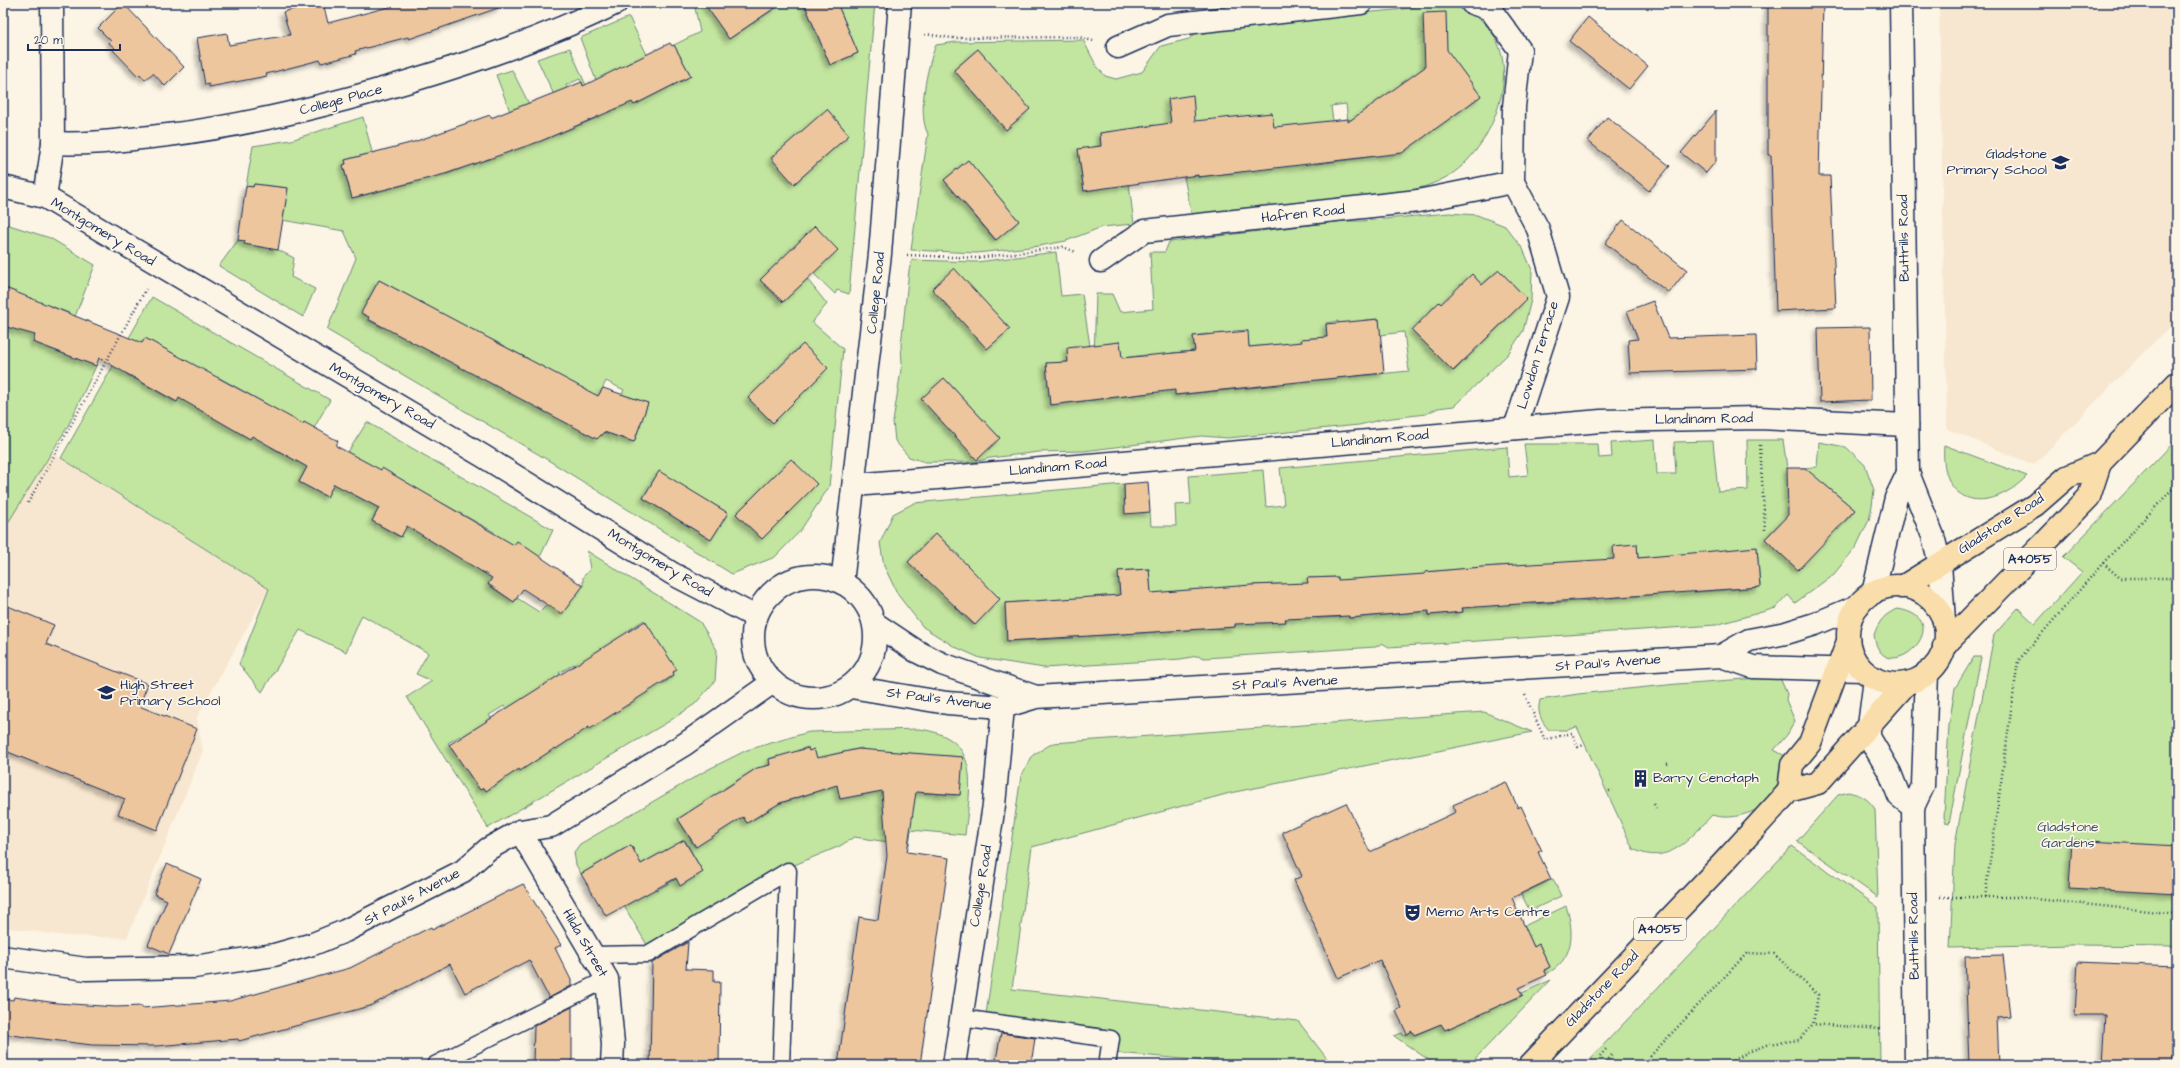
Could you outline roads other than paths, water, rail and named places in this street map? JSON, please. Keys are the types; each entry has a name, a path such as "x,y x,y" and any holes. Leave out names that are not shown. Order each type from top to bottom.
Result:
{"main road":[{"name":"Gladstone Road","path":"1902,587 2035,505 2067,477 2100,463 2177,383"},
{"name":"Gladstone Road","path":"1944,646 2045,545 2089,497 2100,463"},
{"path":"1894,585 1911,587 1925,595 1937,606 1944,621 1946,637 1944,646 1934,667 1922,677 1907,683 1891,684 1869,674 1853,657 1848,641 1848,625 1865,599 1894,585"},
{"path":"1848,641 1810,743 1792,765 1789,791 1818,783 1907,683"},
{"name":"Gladstone Road","path":"1530,1065 1722,864 1789,791"}],"street":[{"path":"45,197 53,143 52,3"},
{"name":"College Place","path":"53,143 72,144 122,140 220,128 303,112 467,64 534,40 616,3"},
{"name":"College Road","path":"842,582 855,485 880,254 900,3"},
{"path":"1118,47 1168,25 1361,3"},
{"name":"Lowdon Terrace","path":"1472,3 1490,9 1520,50 1514,107 1513,182 1538,229 1558,298 1515,428"},
{"name":"Buttrills Road","path":"1901,3 1908,473 1933,536 1940,564 1944,621"},
{"name":"Hafren Road","path":"1102,261 1144,231 1418,201 1513,182"},
{"name":"Montgomery Road","path":"3,187 45,197 159,266 483,456 673,574 756,617"},
{"name":"Llandinam Road","path":"855,485 1601,421 1759,418 1907,426"},
{"name":"Buttrills Road","path":"1865,599 1896,498 1908,473"},
{"path":"822,576 842,582 856,593 867,607 874,623 876,641 872,658 863,674 851,687 832,696 811,698 790,694 773,682 761,669 755,652 753,634 756,617 766,599 781,585 801,577 822,576"},
{"name":"St Paul's Avenue","path":"1721,656 1749,640 1786,633 1815,624 1865,599"},
{"path":"874,623 916,651 942,664 1036,697"},
{"name":"St Paul's Avenue","path":"851,687 947,703 1003,707 1036,697 1721,656 1754,667 1838,669 1869,674"},
{"name":"Buttrills Road","path":"1916,1065 1913,807 1924,786 1927,672"},
{"path":"1869,674 1869,737 1890,773 1899,796 1913,807"},
{"name":"St Paul's Avenue","path":"3,957 86,969 194,967 274,955 313,944 345,931 393,908 463,871 488,849 520,832 551,826 685,744 773,682"},
{"name":"College Road","path":"954,1065 994,805 1003,707"},
{"name":"Hilda Street","path":"520,832 607,979 613,1044 612,1065"}],"lane":[{"path":"594,955 648,954 788,871 782,1065"},
{"path":"435,1065 607,979"},
{"path":"961,1018 1111,1039 1107,1065"}],"place":[{"name":"Gladstone Primary School","path":"2060,162"},
{"name":"High Street Primary School","path":"107,693"},
{"name":"Barry Cenotaph","path":"1640,778"},
{"name":"Memo Arts Centre","path":"1413,912"}],"park label":[{"name":"Gladstone Gardens","path":"2068,836"}]}
